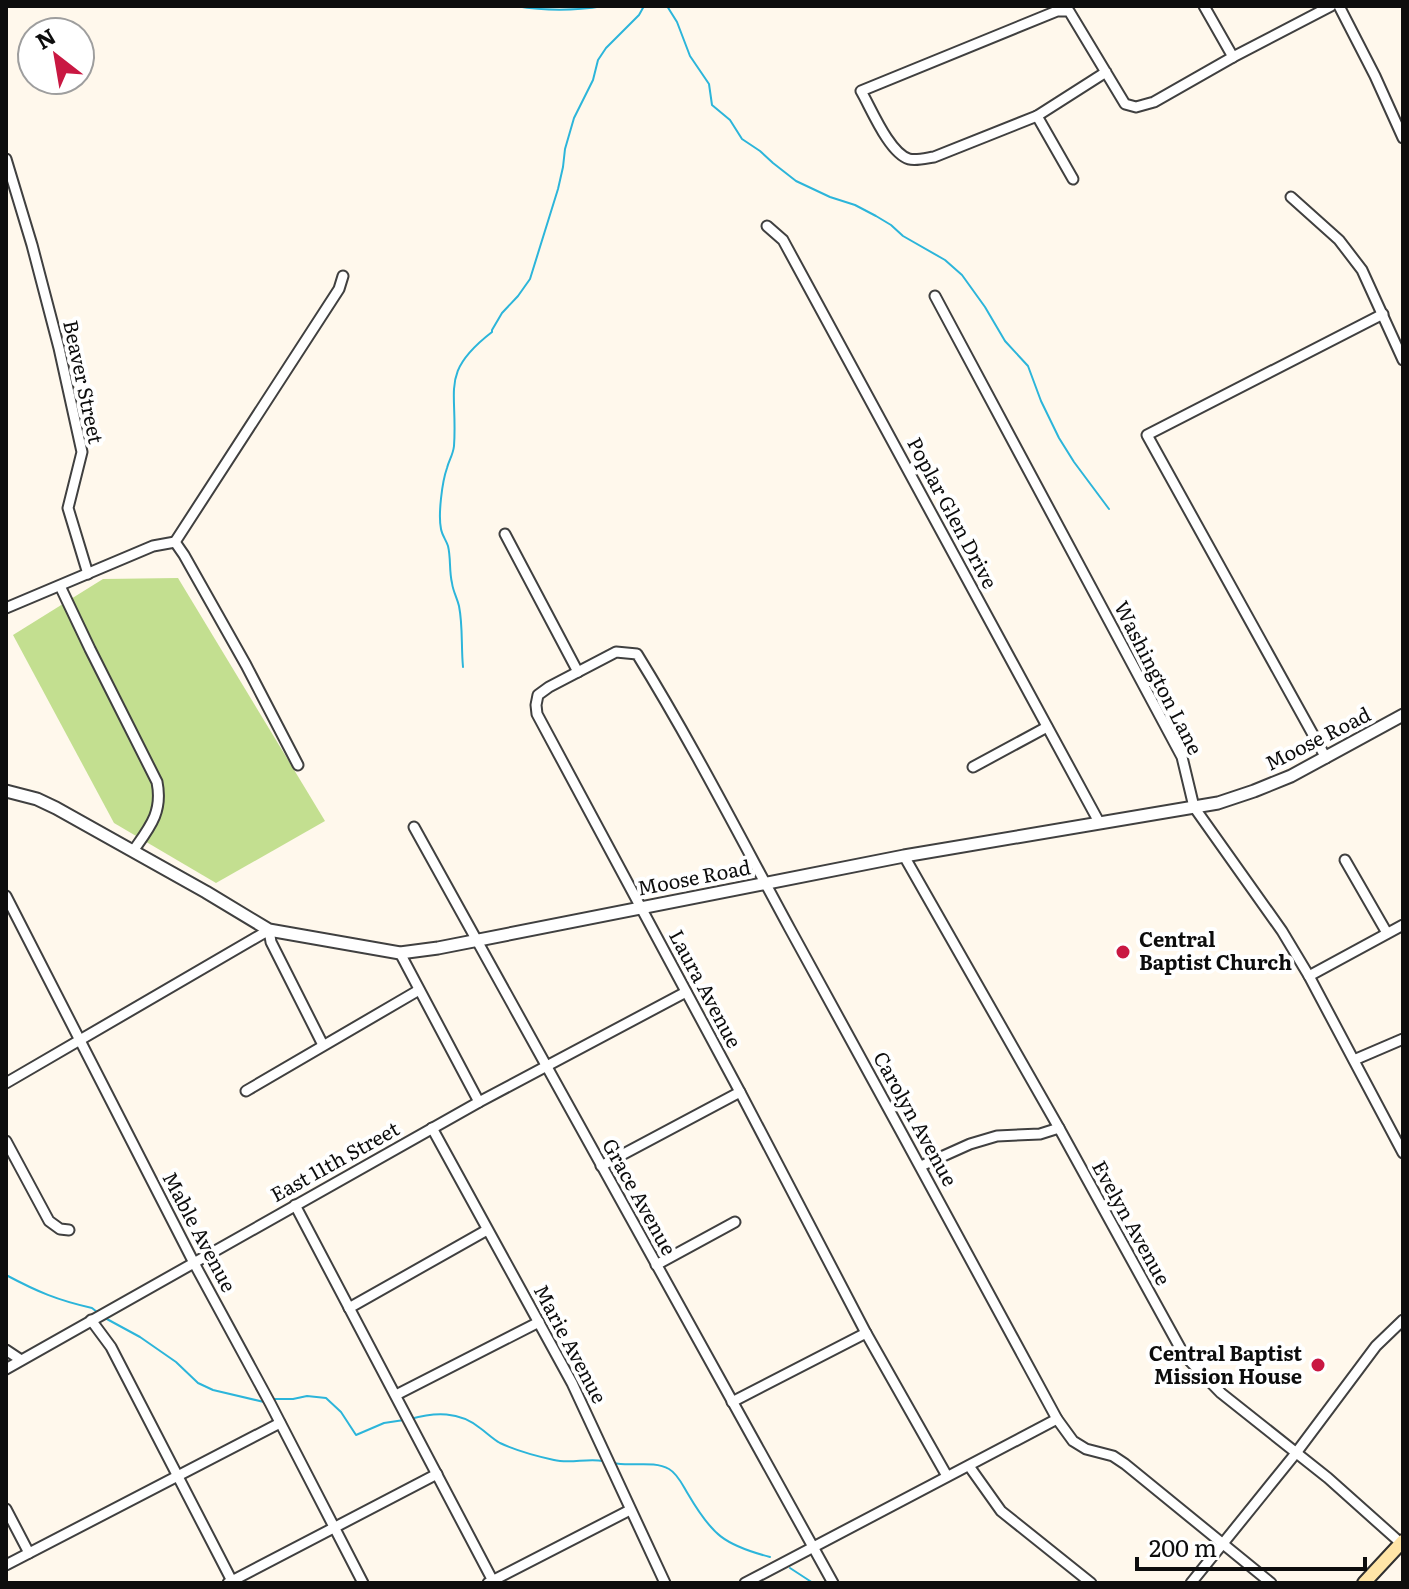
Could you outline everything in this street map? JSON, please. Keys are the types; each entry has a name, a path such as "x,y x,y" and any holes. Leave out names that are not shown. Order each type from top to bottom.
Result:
{"main road":[{"path":"1364,1583 1402,1543"}],"street":[{"path":"1204,6 1233,57"},
{"path":"1106,72 1037,116 934,157 910,159 888,140 861,91 1057,11 1069,11 1106,72 1125,104 1136,107 1154,102 1331,6"},
{"path":"1339,6 1403,138"},
{"path":"1037,116 1073,179"},
{"name":"Beaver Street","path":"6,159 55,333 82,452 68,508 88,574"},
{"path":"1291,197 1339,240 1362,270 1403,360"},
{"name":"Poplar Glen Drive","path":"767,226 783,240 798,266 1099,822"},
{"path":"6,608 153,546 175,542 339,289 343,276"},
{"name":"Washington Lane","path":"935,296 1182,757 1194,807 1282,931 1403,1153"},
{"path":"1326,758 1147,435 1383,314"},
{"path":"505,534 578,672"},
{"path":"175,542 246,665 298,765"},
{"path":"60,586 157,782 160,797 158,810 133,851"},
{"name":"Carolyn Avenue","path":"578,672 616,652 637,654 707,776 1057,1419 1073,1441 1086,1449 1113,1456 1125,1464 1271,1583"},
{"name":"Laura Avenue","path":"578,672 538,695 537,714 866,1333 947,1476"},
{"name":"Moose Road","path":"6,791 37,799 56,808 269,930 400,953 904,856 1218,803 1291,776 1403,715"},
{"path":"973,767 1047,727"},
{"name":"Grace Avenue","path":"414,827 833,1583"},
{"name":"Evelyn Avenue","path":"904,856 1184,1355 1221,1393 1328,1478 1402,1543"},
{"path":"1345,860 1387,933"},
{"name":"Mable Avenue","path":"6,896 194,1263 363,1583"},
{"path":"1309,976 1403,925"},
{"path":"6,1083 269,930 271,942 323,1045"},
{"path":"400,953 479,1102"},
{"path":"246,1091 419,990"},
{"name":"East 11th Street","path":"6,1369 432,1128 686,992"},
{"path":"1354,1060 1403,1039"},
{"path":"601,1166 740,1092"},
{"name":"Marie Avenue","path":"432,1128 572,1383 665,1583"},
{"path":"921,1166 970,1144 997,1136 1040,1134 1059,1128"},
{"path":"6,1141 49,1221 60,1229 69,1230"},
{"path":"295,1205 491,1582 630,1510"},
{"path":"656,1265 735,1222"},
{"path":"349,1308 487,1230"},
{"path":"98,1317 231,1582 437,1474"},
{"path":"1191,1583 1296,1453 1376,1346 1403,1320"},
{"path":"396,1395 539,1322"},
{"path":"732,1402 866,1333"},
{"path":"6,1350 21,1360"},
{"path":"745,1583 1057,1419"},
{"path":"6,1565 280,1423"},
{"path":"969,1466 1001,1511 1091,1583"},
{"path":"6,1509 29,1553"}],"green space":[{"path":"178,578 325,821 216,883 114,823 13,635 103,579"}],"waterway":[{"path":"516,6 560,10 603,6"},
{"path":"463,667 459,606 440,516 444,481 454,446 454,396 458,371 475,346 492,332 502,313 530,279 558,189 574,118 593,80 598,60 644,6"},
{"path":"667,6 690,56 709,84 712,105 730,120 742,139 796,181 876,216 945,260 962,275 1005,341 1028,366 1059,438 1109,509"},
{"path":"6,1275 48,1295 97,1312"},
{"path":"105,1318 176,1362 198,1383 213,1390 264,1402"},
{"path":"273,1399 326,1398 341,1412 356,1435 384,1423 404,1420"},
{"path":"410,1419 438,1414 455,1416 472,1422 500,1443 527,1453 560,1461 603,1461"},
{"path":"613,1463 656,1465 669,1469 678,1477 712,1529 730,1543 770,1557"},
{"path":"790,1568 813,1583"}],"place":[{"name":"Central Baptist Church","path":"1123,952"},
{"name":"Central Baptist Mission House","path":"1318,1365"}]}
